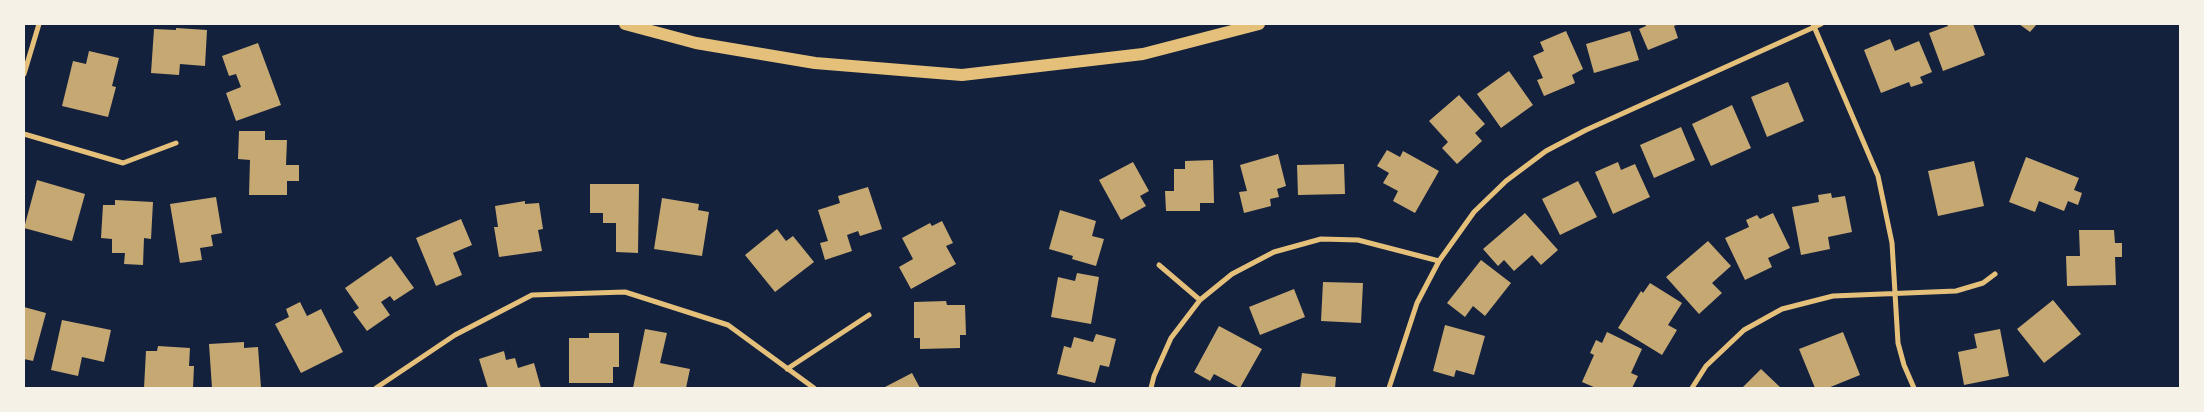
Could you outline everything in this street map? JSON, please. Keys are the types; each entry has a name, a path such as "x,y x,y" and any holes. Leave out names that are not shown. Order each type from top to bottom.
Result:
{"main road":[{"path":"625,24 696,43 815,63 962,75 1143,54 1259,24"}],"street":[{"path":"24,74 38,24"},
{"path":"1390,388 1417,302 1438,261 1474,212 1506,181 1546,151 1586,130 1814,25 1821,24"},
{"path":"1814,25 1878,176 1892,243 1898,343 1904,365 1914,388"},
{"path":"24,134 123,163 176,143"},
{"path":"1151,388 1154,376 1171,338 1200,300 1232,274 1274,252 1321,239 1358,240 1438,261"},
{"path":"1159,265 1200,300"},
{"path":"1692,388 1706,366 1744,330 1782,309 1833,296 1956,291 1983,282 1995,274"},
{"path":"376,388 455,335 532,295 625,292 728,325 814,388"},
{"path":"787,368 869,315"}],"building":[{"path":"1645,24 1679,24 1674,26 1678,38 1648,50 1639,29 1646,26"},
{"path":"1947,24 1973,24 1985,55 1943,71 1929,33 1948,26"},
{"path":"2019,24 2037,24 2030,32"},
{"path":"176,28 207,30 205,66 180,64 179,75 151,73 154,29 176,30"},
{"path":"1566,31 1583,69 1572,75 1575,83 1544,96 1537,80 1543,78 1533,56 1544,51 1540,42"},
{"path":"1630,31 1639,60 1594,73 1586,44"},
{"path":"1890,39 1895,51 1919,41 1932,72 1920,77 1923,83 1911,87 1909,82 1881,93 1864,50"},
{"path":"258,43 281,105 236,121 226,93 241,87 236,74 229,76 222,56"},
{"path":"89,51 119,58 112,86 116,87 108,117 62,106 73,61 86,64"},
{"path":"1509,71 1533,105 1501,128 1477,94"},
{"path":"1788,82 1804,121 1767,137 1751,97"},
{"path":"1459,95 1485,124 1475,133 1482,141 1457,164 1442,148 1448,142 1429,121"},
{"path":"1732,105 1751,148 1711,166 1692,124"},
{"path":"1681,127 1695,160 1654,178 1640,145"},
{"path":"239,131 265,131 265,140 287,140 286,165 299,165 299,181 287,181 287,195 249,195 250,160 238,159"},
{"path":"1387,150 1400,157 1403,151 1439,171 1415,213 1393,201 1398,191 1383,183 1389,173 1377,166"},
{"path":"1278,154 1286,186 1277,189 1279,197 1270,199 1271,206 1244,213 1239,192 1247,191 1240,165"},
{"path":"2026,157 2079,178 2074,190 2082,193 2078,205 2068,201 2064,211 2039,201 2035,212 2009,202"},
{"path":"1213,160 1214,203 1200,203 1200,211 1166,211 1165,191 1174,191 1174,169 1185,169 1185,161"},
{"path":"1974,161 1984,206 1938,216 1928,171"},
{"path":"1133,162 1149,191 1140,196 1146,206 1121,220 1099,180"},
{"path":"1618,162 1621,170 1635,164 1650,197 1613,214 1595,172"},
{"path":"1344,164 1345,194 1298,195 1297,165"},
{"path":"37,180 85,194 72,241 24,228"},
{"path":"1578,181 1597,217 1560,235 1542,199"},
{"path":"590,184 639,184 638,253 616,252 616,223 603,223 603,213 590,213"},
{"path":"868,187 882,229 860,236 858,231 847,235 852,251 825,260 820,243 828,241 818,210 840,203 838,196"},
{"path":"1831,193 1832,198 1845,196 1852,232 1828,237 1830,249 1801,255 1792,207 1819,202 1818,195"},
{"path":"216,197 222,233 211,235 213,246 200,248 202,260 180,263 170,204"},
{"path":"662,198 699,204 698,210 709,212 702,256 654,249"},
{"path":"115,200 153,202 151,239 144,238 143,265 124,264 125,253 112,253 112,239 101,238 103,205 115,205"},
{"path":"525,201 525,204 539,203 543,229 538,230 542,251 499,257 494,227 498,227 495,206"},
{"path":"1060,210 1096,221 1092,236 1104,239 1096,266 1072,259 1073,256 1049,249"},
{"path":"1525,213 1558,250 1541,265 1532,255 1514,271 1504,260 1498,266 1483,249"},
{"path":"1773,213 1790,248 1768,258 1772,267 1745,280 1725,238 1749,227 1746,220 1757,215 1760,219"},
{"path":"461,219 472,245 453,253 462,275 436,286 416,238"},
{"path":"942,221 953,243 946,246 956,264 911,289 899,267 913,259 902,238 930,223 932,226"},
{"path":"777,229 786,241 793,236 814,262 775,292 745,255"},
{"path":"2079,230 2114,230 2115,243 2122,243 2122,257 2115,257 2116,285 2067,286 2066,256 2080,256"},
{"path":"1708,241 1731,266 1712,283 1722,293 1699,314 1666,277"},
{"path":"391,256 414,288 394,301 390,296 381,302 390,315 367,331 353,312 359,308 345,288"},
{"path":"1481,260 1511,283 1485,316 1473,306 1465,317 1447,303"},
{"path":"1077,273 1099,277 1091,324 1051,317 1058,277 1075,281"},
{"path":"1323,282 1363,283 1361,323 1321,321"},
{"path":"1650,283 1682,303 1668,325 1677,330 1662,355 1618,328 1641,291 1643,293"},
{"path":"1294,289 1305,317 1260,335 1249,307"},
{"path":"2053,300 2081,334 2044,363 2017,329"},
{"path":"946,301 947,305 965,305 966,335 960,335 960,348 920,349 920,338 914,338 914,302"},
{"path":"300,302 307,316 321,309 343,352 301,373 275,324 289,317 286,309"},
{"path":"24,307 46,313 33,361 24,359"},
{"path":"62,320 111,330 104,362 82,357 78,376 51,370"},
{"path":"1445,325 1485,336 1474,375 1456,370 1454,377 1433,371"},
{"path":"1219,326 1262,349 1240,388 1214,374 1210,381 1194,372"},
{"path":"645,329 667,333 660,363 690,369 686,388 633,388"},
{"path":"2000,329 2009,376 1964,385 1958,352 1977,348 1974,334"},
{"path":"1607,332 1642,349 1631,373 1638,376 1632,388 1596,388 1582,382 1594,355 1590,353 1596,340 1602,343"},
{"path":"1843,332 1860,375 1828,388 1815,388 1799,349"},
{"path":"589,333 619,333 619,367 613,367 613,383 569,383 569,338 589,338"},
{"path":"1096,334 1116,339 1109,367 1100,365 1095,383 1057,374 1064,346 1071,348 1074,337 1093,342"},
{"path":"244,342 244,348 258,347 261,388 212,388 209,344"},
{"path":"158,346 190,348 189,366 194,366 193,388 144,388 146,351 157,351"},
{"path":"504,351 506,360 515,358 518,368 534,363 541,388 488,388 479,359"},
{"path":"1761,369 1781,388 1742,388"},
{"path":"912,373 920,388 883,388"},
{"path":"1302,373 1336,377 1335,388 1300,388"}]}
